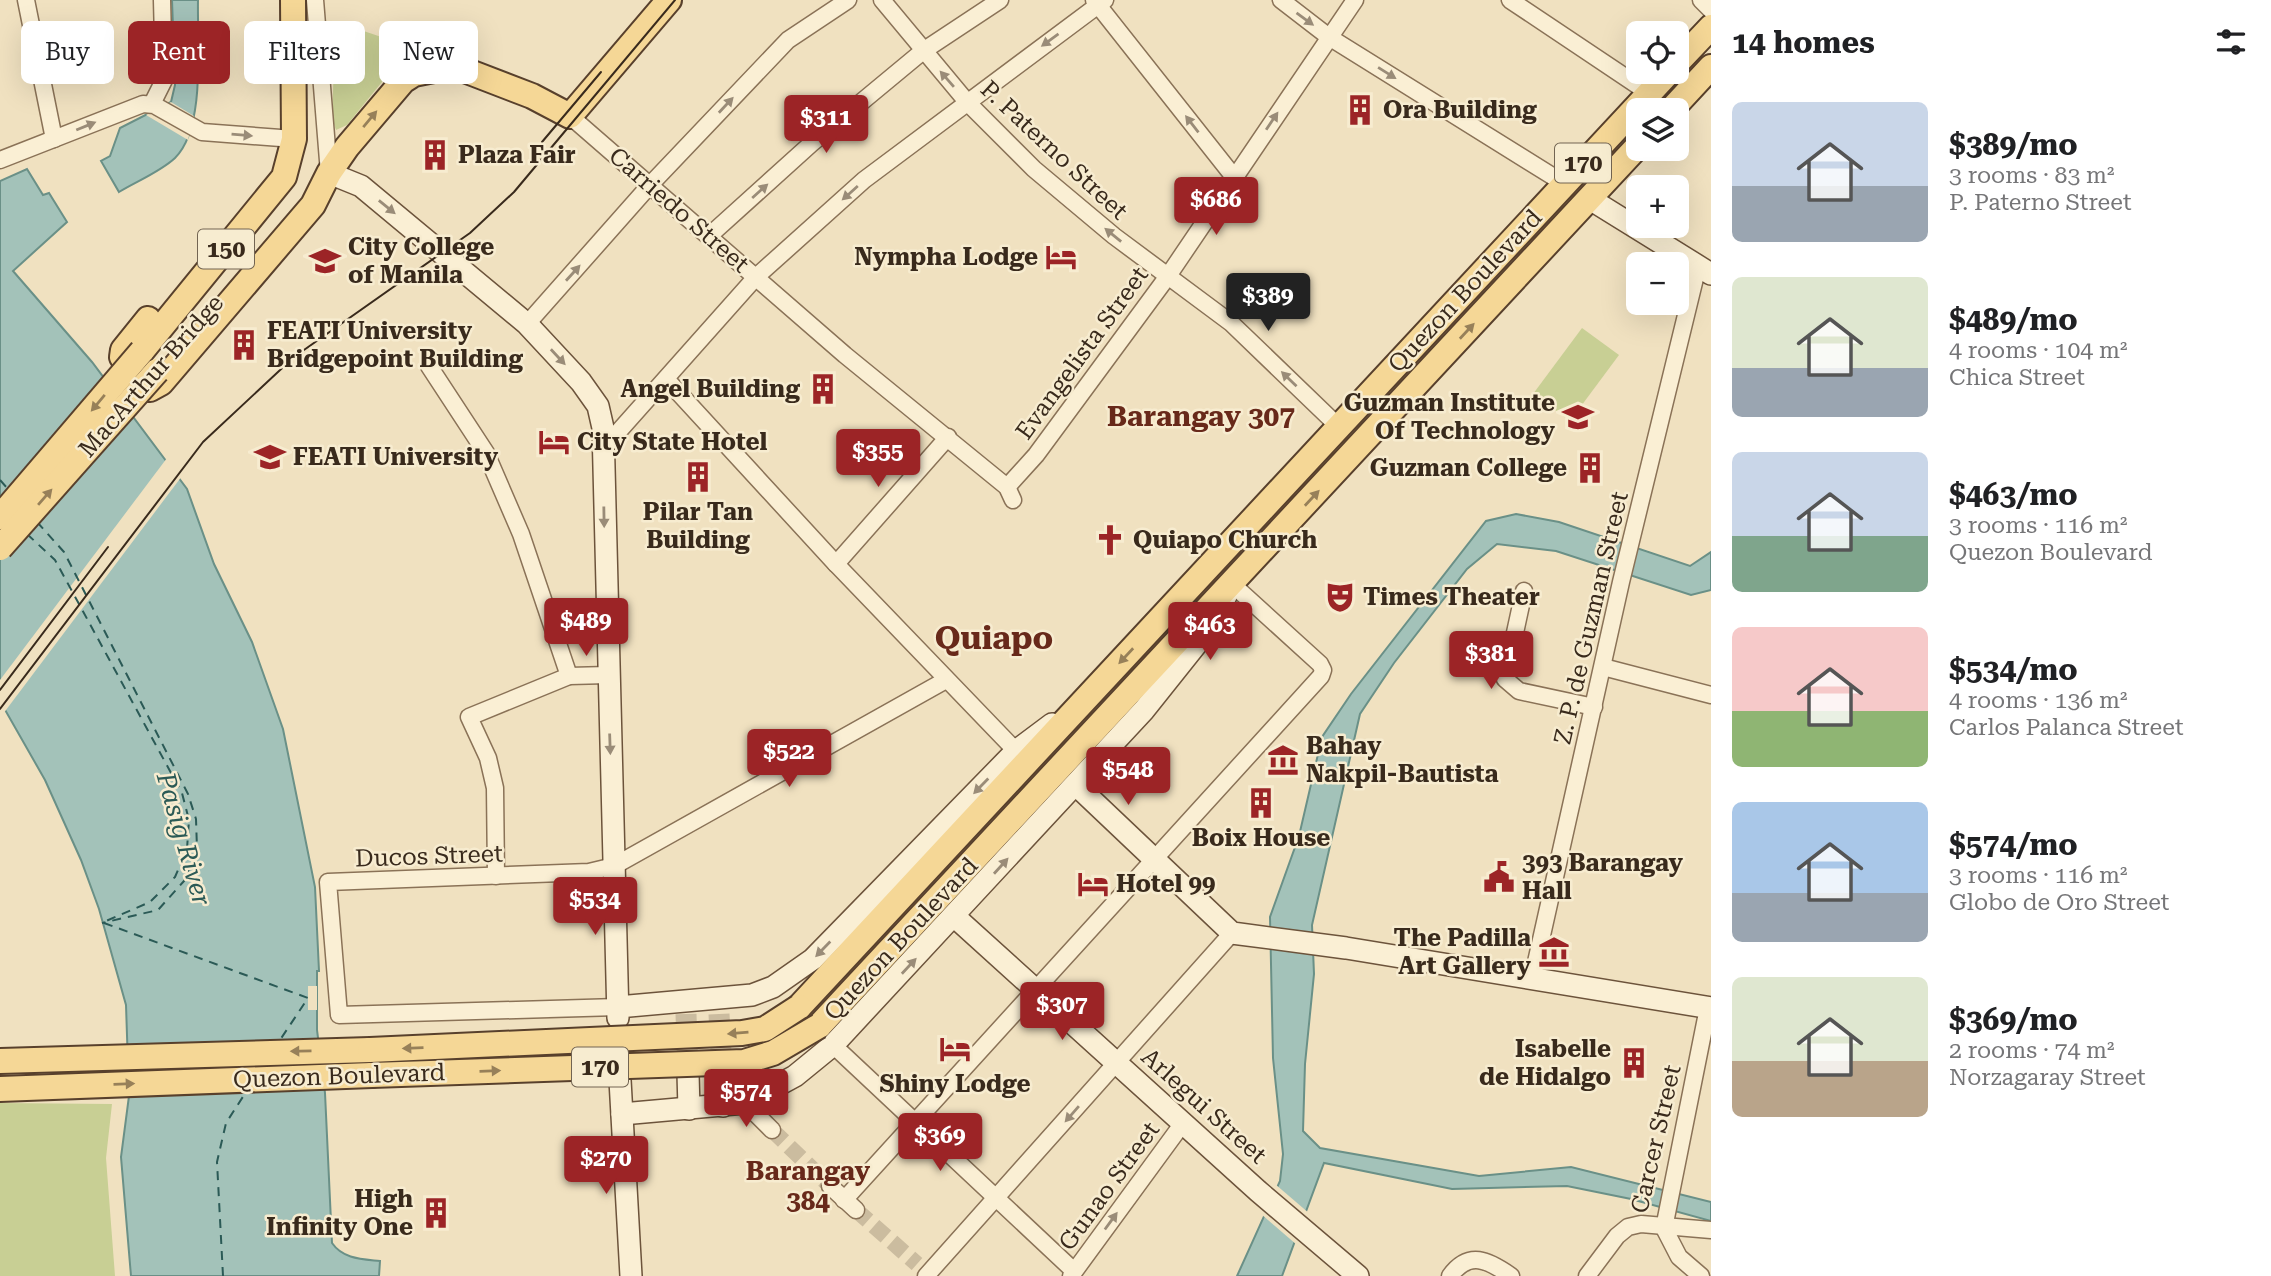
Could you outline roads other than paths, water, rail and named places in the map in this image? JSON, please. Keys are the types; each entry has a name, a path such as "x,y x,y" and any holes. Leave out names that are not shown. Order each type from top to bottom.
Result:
{"main road":[{"name":"150","path":"293,0 294,139"},
{"path":"570,117 669,0"},
{"path":"1689,50 1711,27"},
{"name":"Carriedo Street","path":"329,173 403,81 431,68 453,66 532,96 570,117"},
{"path":"1682,98 1707,72"},
{"name":"Quezon Boulevard","path":"0,1061 516,1044 742,1033 765,1029 799,1007 1658,84"},
{"name":"MacArthur Bridge","path":"0,548 143,367 284,177 294,139"},
{"name":"Quezon Boulevard","path":"0,1089 744,1062 826,1036 1233,584 1626,159"},
{"name":"MacArthur Bridge","path":"0,517 329,173"}],"street":[{"path":"26,0 54,139"},
{"path":"155,106 164,80 162,0"},
{"path":"316,0 329,173 361,186 527,324 581,382 598,406 603,449 618,1013"},
{"path":"527,324 650,185 788,40 848,0"},
{"name":"P. Paterno Street","path":"882,0 967,102 1034,169 1114,236 1231,323 1338,426"},
{"path":"709,236 812,143 923,51 1000,0"},
{"path":"1281,0 1329,37 1565,184"},
{"name":"Evangelista Street","path":"1010,493 1168,276 1355,0"},
{"path":"1510,0 1649,93"},
{"path":"1701,0 1711,10"},
{"path":"603,449 756,277 864,180 1099,2 1234,177"},
{"path":"0,160 138,106 155,106 202,132 294,139"},
{"name":"Carriedo Street","path":"570,117 948,437 1010,493"},
{"path":"1590,199 1705,270"},
{"name":"Z. P. de Guzman Street","path":"1532,980 1621,582 1705,270"},
{"path":"429,366 485,453 530,558 569,676"},
{"path":"666,379 836,565 1016,751"},
{"path":"836,565 948,437"},
{"path":"830,1186 850,1205 913,1123 1152,859 1213,797 1323,670 1320,664 1233,584"},
{"name":"Quezon Boulevard","path":"622,1114 746,1103 795,1076 826,1036 955,916 1144,710 1207,631 1233,584"},
{"path":"1524,591 1505,679 1519,691 1594,707"},
{"path":"1603,667 1711,695"},
{"path":"496,876 495,788 488,758 469,717 569,676 608,675"},
{"name":"Ducos Street","path":"618,1013 338,1015 328,882 589,872 614,866 946,680"},
{"name":"Quezon Boulevard","path":"618,1013 719,1007 773,988 813,959 1016,751 1090,695"},
{"path":"1076,785 1231,933 1321,944 1709,1008"},
{"name":"Arlegui Street","path":"955,916 1258,1191 1358,1276"},
{"path":"926,1272 996,1200 1231,933"},
{"name":"Carcer Street","path":"1587,1276 1617,1236 1628,1227 1664,1222 1709,1008"},
{"path":"826,1036 1072,1274"},
{"path":"722,1072 723,1106"},
{"path":"688,1073 690,1109"},
{"path":"620,1080 631,1276"},
{"path":"746,1103 772,1130"},
{"name":"Gunao Street","path":"1072,1274 1184,1123"},
{"path":"1664,1222 1711,1230"},
{"path":"1664,1222 1679,1257 1702,1276"},
{"path":"1450,1276 1458,1265 1472,1258 1489,1260 1511,1276"}],"water":[{"path":"172,0 198,0 198,21 173,21"},
{"path":"198,84 192,127 185,144 169,163 119,192 101,161 110,156 120,128 171,102 175,85"},
{"name":"Pasig River","path":"27,169 43,195 49,193 67,222 13,271 92,362 187,489 214,564 252,642 283,729 315,887 319,971 317,1030 325,1093 332,1243 347,1255 380,1261 379,1276 131,1276 121,1157 129,1096 126,1005 99,909 81,860 45,780 0,701 0,181"},
{"path":"1516,514 1559,522 1690,566 1711,552 1711,590 1691,595 1556,551 1497,544 1467,569 1394,663 1360,714 1312,925 1314,974 1305,1064 1303,1131 1320,1148 1479,1176 1571,1167 1711,1202 1711,1221 1631,1199 1567,1186 1452,1189 1324,1163 1282,1276 1237,1276 1280,1181 1283,1154 1273,1058 1270,917 1299,836 1322,737 1351,694 1486,521"}],"tunnel":[{"path":"686,1014 688,1073"},
{"path":"719,1014 722,1072"},
{"path":"772,1130 830,1186"},
{"path":"856,1210 917,1264"}],"tram line":[{"path":"0,709 203,442 294,357 470,233 514,192 675,0"},
{"path":"542,142 601,72"},
{"path":"0,690 108,547"}],"place":[{"name":"Ora Building","path":"1360,110"},
{"name":"Plaza Fair","path":"435,155"},
{"name":"Nympha Lodge","path":"1061,257"},
{"name":"City College of Manila","path":"325,261"},
{"name":"FEATI University Bridgepoint Building","path":"244,345"},
{"name":"Angel Building","path":"823,389"},
{"name":"Guzman Institute Of Technology","path":"1578,417"},
{"name":"City State Hotel","path":"554,442"},
{"name":"FEATI University","path":"270,457"},
{"name":"Guzman College","path":"1590,468"},
{"name":"Pilar Tan Building","path":"698,477"},
{"name":"Quiapo Church","path":"1110,540"},
{"name":"Times Theater","path":"1340,597"},
{"name":"Bahay Nakpil-Bautista","path":"1283,760"},
{"name":"Boix House","path":"1261,803"},
{"name":"393 Barangay Hall","path":"1499,877"},
{"name":"Hotel 99","path":"1093,884"},
{"name":"The Padilla Art Gallery","path":"1554,952"},
{"name":"Shiny Lodge","path":"955,1049"},
{"name":"Isabelle de Hidalgo","path":"1634,1063"},
{"name":"High Infinity One","path":"436,1213"}],"district":[{"name":"Barangay 307","path":"1201,416"},
{"name":"Quiapo","path":"994,638"},
{"name":"Barangay 384","path":"808,1186"}]}
